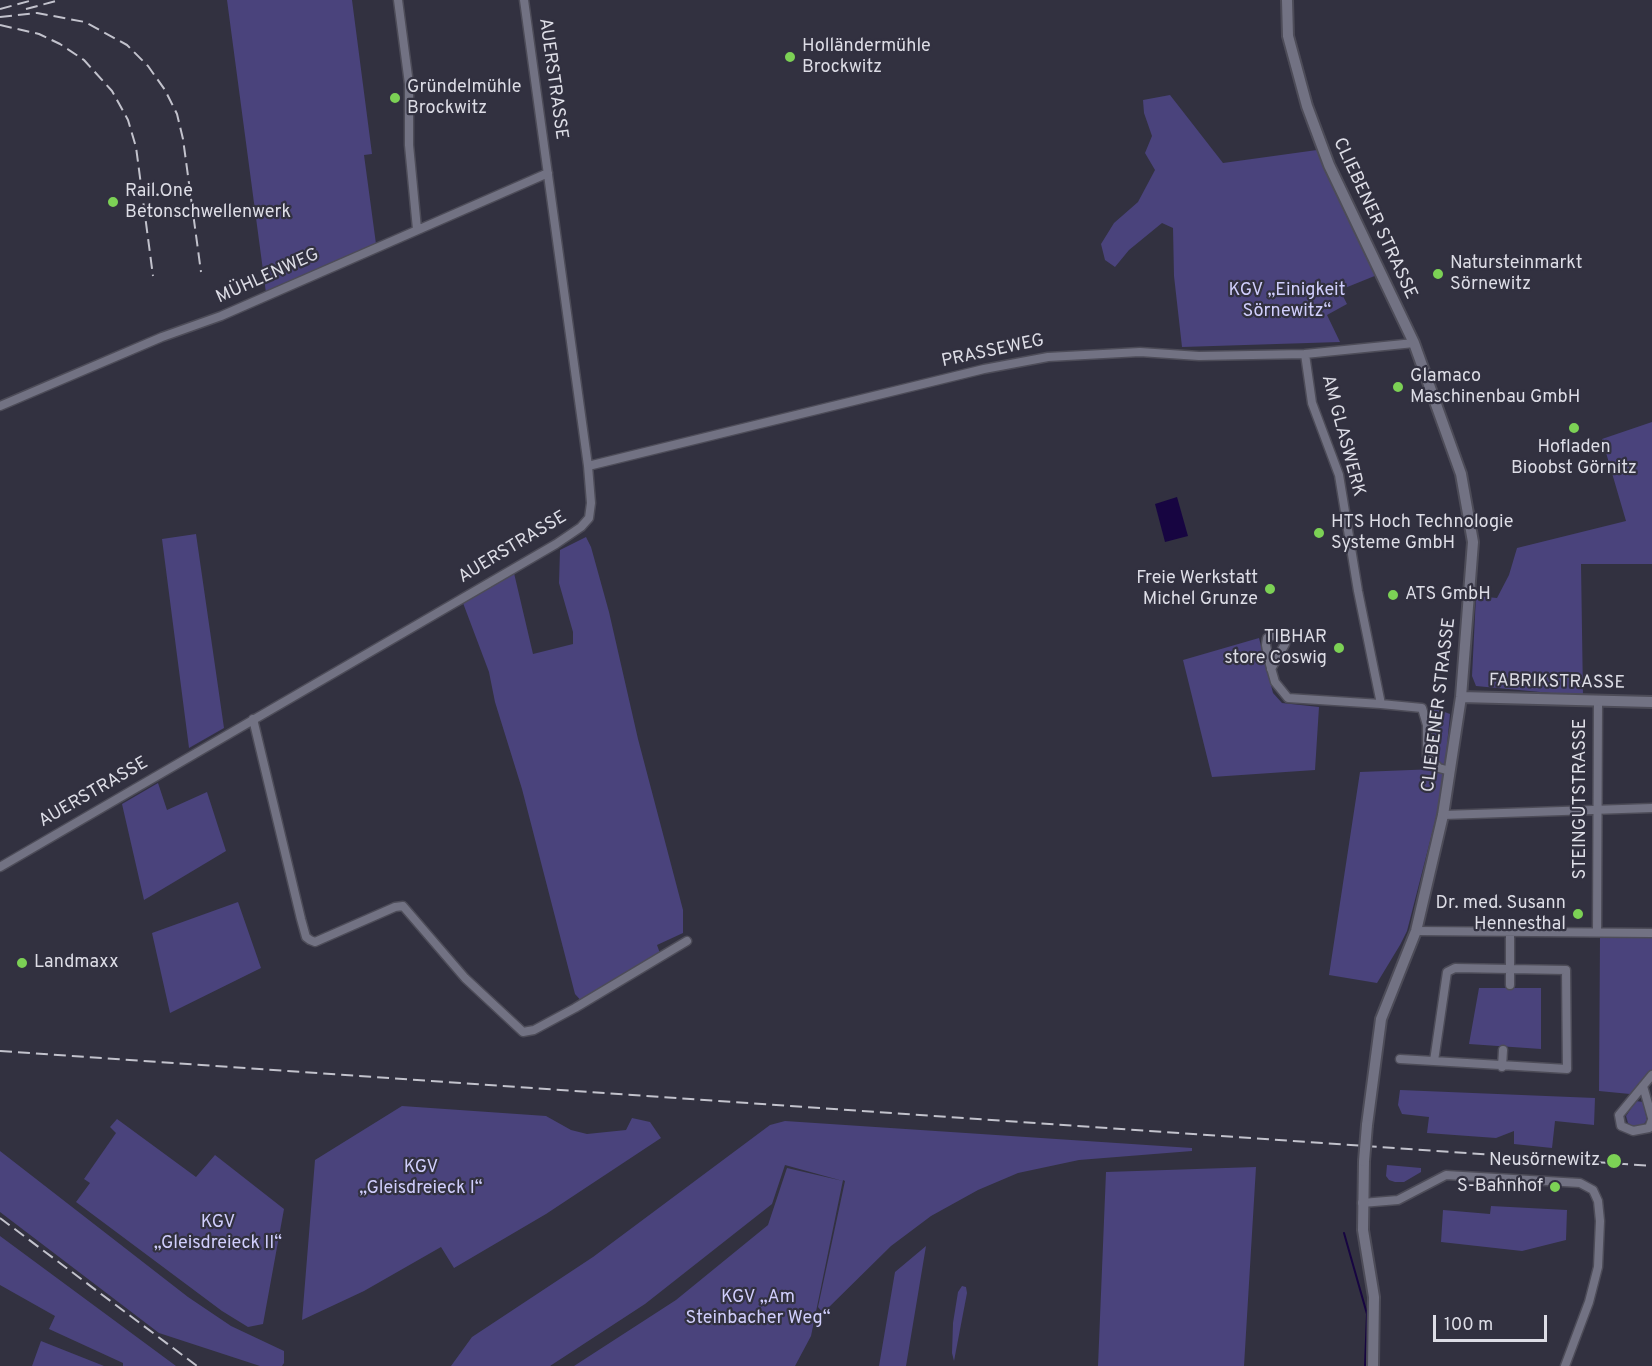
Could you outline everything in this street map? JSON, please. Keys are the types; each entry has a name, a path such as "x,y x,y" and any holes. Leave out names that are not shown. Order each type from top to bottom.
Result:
{"street":[{"path":"398,0 409,84 410,165 417,229"},
{"name":"AUERSTRASSE","path":"0,867 556,544 581,527 589,518 591,503 588,466 524,0"},
{"name":"CLIEBENER STRASSE","path":"1287,0 1288,36 1294,63 1322,147 1414,343 1458,467 1470,517 1473,554 1461,698 1443,814 1416,931 1381,1019 1367,1125 1362,1203 1364,1246 1374,1297 1373,1366"},
{"name":"MÜHLENWEG","path":"0,406 162,337 221,316 548,173"},
{"name":"PRASSEWEG","path":"588,466 984,369 1048,357 1140,352 1199,356 1305,354 1414,343"},
{"name":"AM GLASWERK","path":"1305,354 1312,403 1339,475 1358,591 1381,704"},
{"path":"1272,669 1279,691 1294,700 1422,708 1427,725 1427,756 1433,763 1450,771"},
{"name":"FABRIKSTRASSE","path":"1461,698 1652,702"},
{"name":"STEINGUTSTRASSE","path":"1597,932 1598,702"},
{"path":"253,720 301,919 306,937 310,940 315,942 395,907 403,906 465,978 523,1032 534,1030 592,998 687,941"},
{"path":"1443,814 1652,808"},
{"path":"1416,931 1652,933"},
{"path":"1510,932 1510,985"},
{"path":"1400,1059 1502,1068 1566,1069 1566,970 1455,968 1447,972 1434,1061"},
{"path":"1502,1068 1503,1050"},
{"path":"1643,1086 1652,1119 1649,1128 1637,1131 1626,1129 1619,1120 1619,1115 1625,1106 1643,1086 1652,1076"},
{"path":"1362,1203 1398,1200 1446,1176 1580,1183 1593,1190 1598,1201 1599,1259 1589,1302 1565,1366"}],"green space":[{"path":"227,0 352,0 372,154 364,155 376,244 266,293"},
{"name":"KGV „Einigkeit Sörnewitz“","path":"1170,95 1223,163 1317,150 1377,275 1340,290 1347,304 1327,315 1340,342 1182,347 1174,276 1173,228 1162,223 1129,250 1115,267 1105,260 1101,244 1114,223 1138,202 1155,170 1145,153 1152,136 1144,113 1143,100"},
{"path":"1652,422 1652,564 1581,564 1583,696 1476,686 1472,676 1476,596 1497,598 1509,575 1517,548 1626,521 1602,439"},
{"path":"196,534 224,728 189,748 162,539"},
{"path":"586,537 591,547 609,612 638,739 683,910 683,933 657,945 661,956 584,1004 575,994 522,789 495,702 489,672 463,603 514,573 533,654 573,644 573,632 559,583 560,550"},
{"path":"1259,638 1273,693 1282,703 1319,707 1315,770 1212,777 1183,660"},
{"path":"1434,708 1450,714 1445,766 1436,762 1429,751 1431,716 1434,716"},
{"path":"1436,769 1445,775 1439,806 1407,931 1400,945 1377,983 1329,975 1360,772"},
{"path":"158,783 167,810 207,792 226,851 144,900 122,804"},
{"path":"238,902 261,968 170,1013 152,933"},
{"path":"1652,935 1652,1070 1630,1094 1599,1091 1600,936"},
{"path":"1479,988 1541,988 1541,1049 1469,1044"},
{"path":"1400,1090 1595,1098 1594,1125 1555,1121 1552,1148 1514,1144 1514,1131 1496,1138 1427,1133 1429,1117 1402,1114 1398,1105"},
{"path":"1636,1101 1643,1102 1647,1120 1642,1126 1634,1127 1628,1123 1626,1116"},
{"name":"KGV „Gleisdreieck I“","path":"402,1106 546,1116 571,1130 587,1134 626,1130 632,1118 650,1122 661,1138 546,1214 454,1268 441,1247 364,1291 302,1320 315,1160"},
{"name":"KGV „Gleisdreieck II“","path":"117,1119 196,1177 215,1155 284,1209 263,1324 248,1327 222,1311 76,1202 90,1183 84,1179 116,1133 110,1127"},
{"path":"785,1121 1192,1148 1192,1151 1079,1160 1018,1173 978,1190 931,1216 891,1246 823,1313 818,1307 845,1181 785,1165 772,1204 645,1304 550,1366 451,1366 472,1337 593,1257 770,1125"},
{"path":"0,1151 188,1297 231,1326 284,1351 282,1366 260,1366 159,1333 0,1212"},
{"path":"1387,1165 1421,1168 1421,1172 1404,1182 1395,1182 1386,1176"},
{"path":"1256,1167 1244,1366 1098,1366 1106,1172"},
{"name":"KGV „Am Steinbacher Weg“","path":"787,1168 843,1181 811,1336 795,1366 574,1366 676,1300 768,1225"},
{"path":"1491,1206 1567,1210 1566,1240 1522,1251 1441,1242 1443,1210 1490,1214"},
{"path":"0,1236 176,1366 123,1366 123,1363 49,1329 55,1316 0,1285"},
{"path":"926,1246 906,1366 879,1366 895,1272"},
{"path":"962,1286 966,1287 967,1293 954,1361 953,1323 958,1292"},
{"path":"41,1341 104,1366 32,1366"}],"shaded area":[{"path":"1177,497 1188,536 1165,542 1155,504"}],"waterway":[{"path":"1344,1233 1367,1314 1365,1366"}],"railway":[{"path":"0,9 33,0"},
{"path":"26,9 60,0"},
{"path":"0,17 37,13 85,22 127,45 148,66 165,90 177,114 183,139 201,272"},
{"path":"0,25 39,34 60,44 84,60 112,91 128,120 136,147 153,276"},
{"path":"0,1051 1652,1166"},
{"path":"0,1218 197,1366"}],"place":[{"name":"Holländermühle Brockwitz","path":"790,57"},
{"name":"Gründelmühle Brockwitz","path":"395,98"},
{"name":"Rail.One Betonschwellenwerk","path":"113,202"},
{"name":"Natursteinmarkt Sörnewitz","path":"1438,274"},
{"name":"Glamaco Maschinenbau GmbH","path":"1398,387"},
{"name":"Hofladen Bioobst Görnitz","path":"1574,428"},
{"name":"HTS Hoch Technologie Systeme GmbH","path":"1319,533"},
{"name":"Freie Werkstatt Michel Grunze","path":"1270,589"},
{"name":"ATS GmbH","path":"1393,595"},
{"name":"TIBHAR store Coswig","path":"1339,648"},
{"name":"Dr. med. Susann Hennesthal","path":"1578,914"},
{"name":"Landmaxx","path":"22,963"},
{"name":"Neusörnewitz","path":"1614,1161"},
{"name":"S-Bahnhof","path":"1555,1187"}]}
